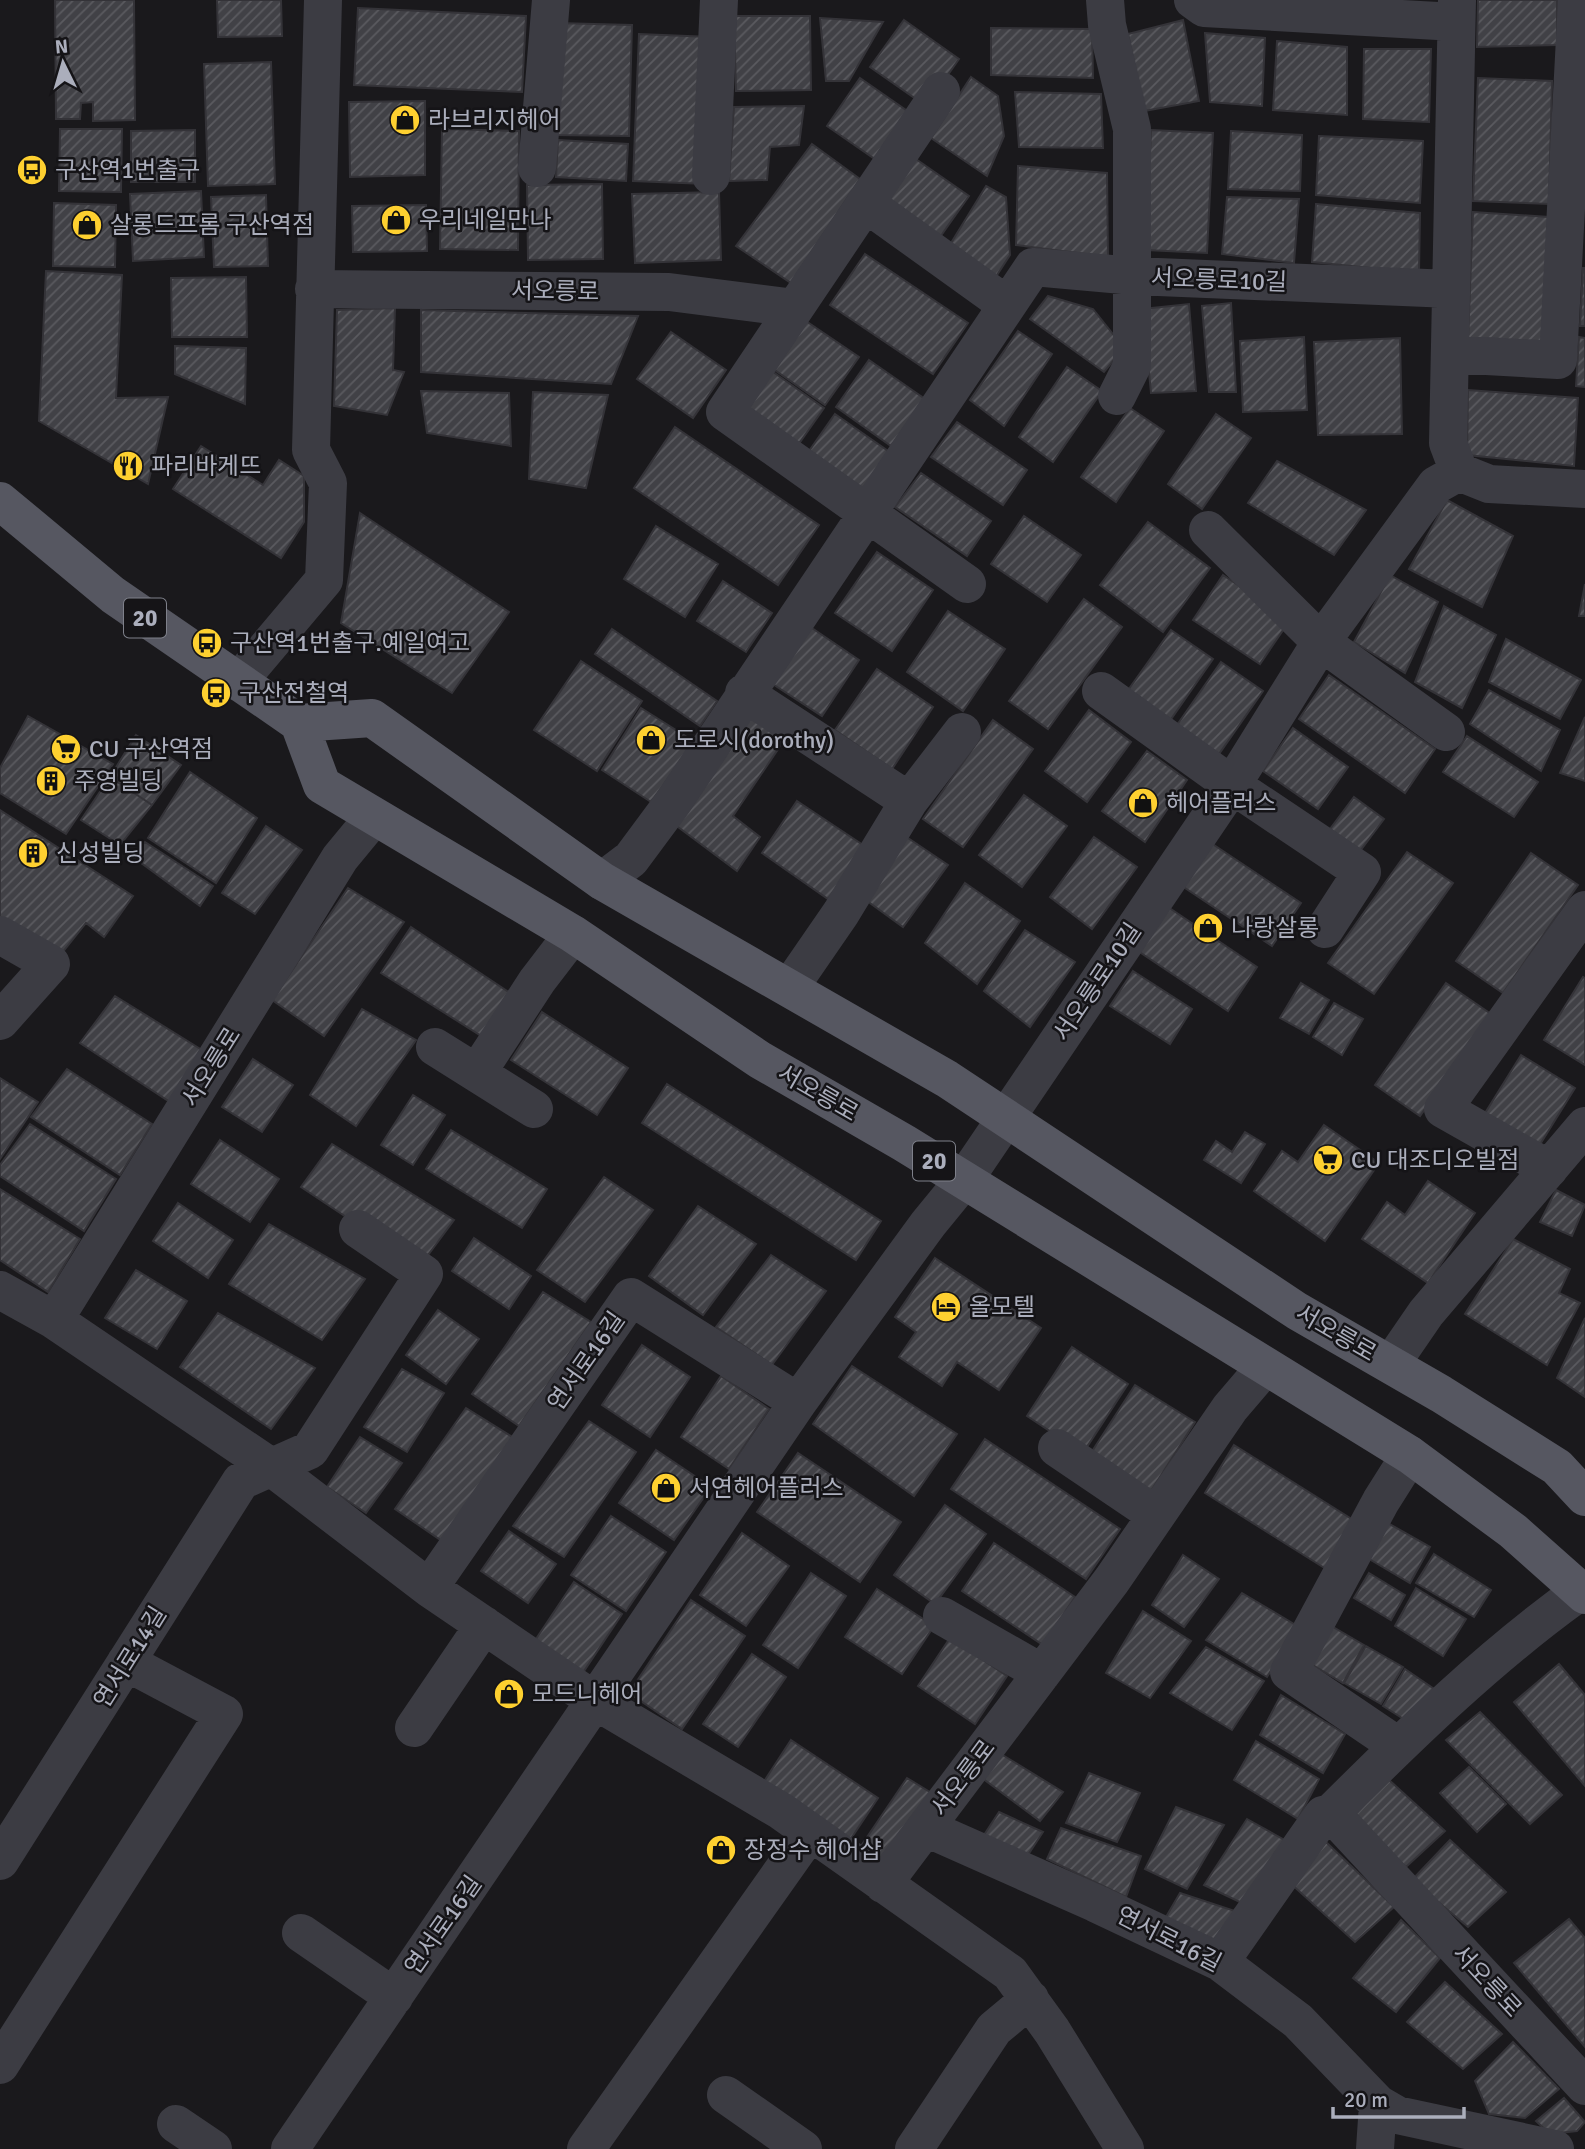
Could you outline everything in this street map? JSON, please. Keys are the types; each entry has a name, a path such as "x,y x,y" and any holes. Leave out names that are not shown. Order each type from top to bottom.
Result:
{"main road":[{"name":"20","path":"0,501 113,595 299,723"},
{"name":"서오릉로","path":"1583,1593 1513,1531 1410,1455 964,1180 760,1060 573,934 373,818 322,785 299,723 372,718 602,881 790,987 1006,1117 1297,1311 1391,1364 1558,1467 1585,1497"}],"street":[{"path":"239,682 324,580 328,483 312,450 323,0"},
{"path":"537,168 551,0"},
{"path":"711,176 719,0"},
{"path":"1105,0 1107,25 1132,130 1132,366 1116,396"},
{"path":"1193,0 1204,8 1457,11 1448,443 1459,472 1489,484 1585,489"},
{"path":"1450,354 1558,360 1577,0"},
{"path":"942,91 725,412 967,584"},
{"path":"602,881 631,859 674,801 1007,305 865,203"},
{"name":"서오릉로10길","path":"1007,305 1033,267 1134,276 1451,289"},
{"name":"서오릉로","path":"314,289 669,292 795,308"},
{"name":"서오릉로10길","path":"964,1180 1232,785 1321,642 1436,485 1459,472"},
{"path":"1208,530 1321,642 1446,732"},
{"path":"1101,691 1232,785 1362,872 1325,929"},
{"path":"744,693 909,801"},
{"path":"790,987 841,914 909,801 962,732"},
{"name":"서오릉로","path":"54,1320 340,858 373,818"},
{"path":"1549,1169 1443,1109 1585,910"},
{"path":"477,1073 537,981 573,934"},
{"path":"0,935 51,964 0,1021"},
{"path":"435,1047 534,1109"},
{"name":"서오릉로","path":"1391,1364 1426,1313 1585,1126"},
{"name":"연서로16길","path":"290,2149 597,1702 798,1402 928,1224 964,1180"},
{"path":"271,1467 310,1450 424,1274 358,1229"},
{"path":"0,1290 54,1320 271,1467 429,1588 597,1702 781,1811 1010,1973 1030,1999 1125,2149"},
{"name":"연서로16길","path":"429,1588 631,1297 798,1402"},
{"name":"서오릉로","path":"883,1884 1156,1516 1230,1408 1265,1367"},
{"path":"1057,1448 1156,1516"},
{"path":"1398,1746 1289,1672 1381,1501 1410,1455"},
{"name":"연서로14길","path":"0,1861 241,1481 271,1467"},
{"name":"서오릉로","path":"1220,1962 1309,1823 1547,1615 1583,1593"},
{"path":"942,1616 1042,1672"},
{"path":"414,1728 484,1625"},
{"path":"0,2065 224,1714 126,1662"},
{"name":"서오릉로","path":"1309,1823 1585,2086"},
{"name":"연서로16길","path":"926,1828 1220,1962 1297,2021 1378,2104 1397,2115 1555,2149"},
{"path":"586,2149 810,1832"},
{"path":"301,1933 394,1997"},
{"path":"914,2149 994,2029 1030,1999"},
{"path":"726,2095 803,2149"},
{"path":"1375,2149 1378,2104"},
{"path":"176,2124 213,2149"},
{"path":"1577,2149 1585,2145"}],"building":[{"path":"55,0 134,0 135,120 93,121 93,102 81,103 80,119 56,119"},
{"path":"217,0 281,0 282,36 218,37"},
{"path":"1478,0 1557,0 1557,45 1477,47"},
{"path":"358,8 526,16 522,92 354,85"},
{"path":"734,16 810,16 811,90 736,91"},
{"path":"820,18 883,22 849,81 826,81"},
{"path":"904,20 959,59 926,106 870,67"},
{"path":"1183,20 1199,101 1144,111 1128,34"},
{"path":"557,23 632,25 629,136 554,135"},
{"path":"991,28 1092,29 1093,78 991,75"},
{"path":"1205,33 1265,38 1262,106 1210,102"},
{"path":"639,34 711,37 706,184 633,181"},
{"path":"1277,41 1347,47 1347,115 1273,110"},
{"path":"1364,49 1431,49 1429,122 1363,119"},
{"path":"271,62 275,184 208,186 204,64"},
{"path":"971,77 998,96 1004,136 987,176 931,138"},
{"path":"860,78 916,117 882,164 827,126"},
{"path":"1478,78 1552,81 1549,204 1473,201"},
{"path":"1015,92 1101,94 1103,148 1019,147"},
{"path":"425,101 425,175 350,177 349,102"},
{"path":"804,106 799,145 770,147 767,180 729,181 734,107"},
{"path":"60,129 122,129 121,192 59,191"},
{"path":"442,129 519,131 518,250 440,249"},
{"path":"195,130 195,182 131,182 131,131"},
{"path":"1151,130 1213,133 1207,253 1146,250"},
{"path":"1231,131 1302,135 1300,191 1228,189"},
{"path":"1319,136 1423,141 1420,203 1316,195"},
{"path":"558,140 628,144 626,181 556,177"},
{"path":"812,144 860,179 791,283 736,246"},
{"path":"913,157 969,196 935,244 880,205"},
{"path":"1018,166 1107,173 1108,257 1016,245"},
{"path":"602,184 603,259 528,260 527,185"},
{"path":"986,186 1006,197 1010,255 995,278 948,248"},
{"path":"201,191 204,257 133,261 130,194"},
{"path":"719,192 721,260 635,263 632,194"},
{"path":"266,195 268,266 214,267 211,197"},
{"path":"1227,197 1299,199 1294,263 1222,254"},
{"path":"54,203 116,205 115,267 53,266"},
{"path":"1316,204 1420,213 1419,273 1312,262"},
{"path":"426,205 427,251 353,252 352,206"},
{"path":"1473,212 1549,217 1543,342 1468,339"},
{"path":"865,254 968,323 933,374 830,305"},
{"path":"1583,268 1585,326 1580,326"},
{"path":"46,271 122,275 116,398 168,397 148,484 39,421"},
{"path":"246,277 247,337 172,337 171,278"},
{"path":"1048,296 1093,309 1124,348 1104,372 1030,319"},
{"path":"1231,303 1236,392 1209,392 1202,306"},
{"path":"1189,304 1196,391 1151,393 1143,309"},
{"path":"395,308 393,370 404,372 387,415 334,406 337,310"},
{"path":"421,310 638,316 611,384 421,372"},
{"path":"803,319 859,357 825,405 769,366"},
{"path":"1018,331 1052,354 1004,426 970,400"},
{"path":"671,332 726,370 693,418 637,379"},
{"path":"1304,337 1307,410 1243,412 1240,341"},
{"path":"1579,337 1585,338 1585,387 1576,386"},
{"path":"1400,338 1402,434 1318,435 1314,342"},
{"path":"175,346 246,348 245,404 175,374"},
{"path":"869,360 925,399 891,446 836,407"},
{"path":"1067,367 1102,391 1053,462 1019,437"},
{"path":"769,369 824,408 791,455 735,416"},
{"path":"1468,390 1578,398 1574,466 1467,455"},
{"path":"421,391 509,393 511,446 427,433"},
{"path":"533,392 608,395 586,488 529,479"},
{"path":"1130,408 1164,431 1116,502 1081,477"},
{"path":"835,414 891,453 857,500 802,461"},
{"path":"1216,414 1251,438 1202,509 1168,484"},
{"path":"957,422 1027,470 1003,505 931,457"},
{"path":"675,427 819,525 778,585 634,488"},
{"path":"201,446 263,485 279,460 304,476 304,522 281,558 173,489"},
{"path":"1277,461 1366,510 1334,555 1248,503"},
{"path":"921,473 991,521 967,556 895,507"},
{"path":"1447,500 1513,536 1482,607 1409,569"},
{"path":"360,513 509,612 452,693 341,623"},
{"path":"1024,516 1081,555 1047,602 991,564"},
{"path":"1148,522 1210,568 1163,632 1100,585"},
{"path":"656,526 718,564 685,617 624,579"},
{"path":"877,552 933,590 892,651 835,613"},
{"path":"1223,575 1290,620 1260,664 1193,620"},
{"path":"1390,575 1438,602 1405,673 1354,642"},
{"path":"723,581 772,613 746,652 697,621"},
{"path":"1585,584 1585,616 1579,616"},
{"path":"1084,599 1122,627 1048,729 1009,701"},
{"path":"1444,606 1496,635 1462,708 1415,682"},
{"path":"948,611 1005,649 963,711 907,672"},
{"path":"806,624 859,660 822,716 768,681"},
{"path":"612,629 717,701 700,726 595,654"},
{"path":"1171,630 1213,659 1169,722 1126,693"},
{"path":"1506,639 1581,680 1560,719 1489,682"},
{"path":"581,661 642,701 597,771 534,730"},
{"path":"1221,662 1263,691 1219,754 1177,725"},
{"path":"877,669 933,707 892,769 835,730"},
{"path":"1329,675 1435,749 1405,793 1299,719"},
{"path":"1489,690 1560,730 1541,771 1470,724"},
{"path":"641,708 695,742 651,802 602,770"},
{"path":"746,708 787,736 733,816 760,837 737,871 670,821"},
{"path":"1089,710 1131,742 1087,802 1045,771"},
{"name":"주영빌딩","path":"28,716 113,764 66,834 0,793 0,768"},
{"path":"1585,717 1585,781 1560,773"},
{"path":"993,720 1033,749 963,847 923,819"},
{"path":"1293,728 1348,767 1318,809 1263,771"},
{"path":"136,735 181,765 152,805 110,777"},
{"path":"1467,736 1538,782 1514,817 1443,772"},
{"path":"1147,751 1187,780 1145,842 1102,811"},
{"path":"190,772 257,818 216,883 148,838"},
{"path":"110,777 152,805 120,845 81,820"},
{"path":"1024,795 1067,826 1022,887 979,855"},
{"path":"1354,797 1384,819 1360,851 1330,829"},
{"path":"797,801 866,847 828,899 762,853"},
{"name":"신성빌딩","path":"0,810 133,896 104,937 86,923 58,958 0,922"},
{"path":"266,826 302,850 255,914 222,893"},
{"path":"905,836 948,865 903,927 863,898"},
{"path":"1094,837 1137,867 1092,929 1050,897"},
{"path":"1208,841 1301,903 1272,946 1179,884"},
{"path":"145,842 213,886 200,906 133,857"},
{"path":"1407,852 1453,883 1374,994 1328,963"},
{"path":"1531,853 1578,885 1503,993 1456,961"},
{"path":"965,883 1020,921 977,984 925,943"},
{"path":"348,888 404,922 324,1036 272,1000"},
{"path":"1165,905 1257,967 1228,1011 1135,949"},
{"path":"411,927 510,993 483,1037 381,973"},
{"path":"1025,930 1075,962 1030,1027 984,991"},
{"path":"1133,971 1192,1009 1170,1044 1110,1006"},
{"path":"1583,977 1585,978 1585,1065 1544,1040"},
{"path":"1301,983 1329,1000 1309,1034 1280,1018"},
{"path":"1446,983 1491,1014 1420,1116 1375,1085"},
{"path":"115,996 202,1050 170,1102 80,1043"},
{"path":"1334,1003 1363,1019 1342,1055 1313,1037"},
{"path":"362,1009 416,1040 356,1126 310,1095"},
{"path":"542,1012 628,1068 597,1115 511,1060"},
{"path":"1521,1055 1575,1088 1536,1151 1482,1118"},
{"path":"253,1059 293,1085 262,1132 222,1107"},
{"path":"67,1069 152,1124 120,1175 31,1117"},
{"path":"0,1078 38,1102 0,1159"},
{"path":"667,1084 881,1221 856,1260 642,1123"},
{"path":"413,1095 445,1115 413,1165 381,1145"},
{"path":"30,1124 116,1179 84,1231 0,1176 0,1165"},
{"path":"1324,1125 1379,1163 1325,1241 1254,1191 1282,1151 1298,1162"},
{"path":"451,1130 547,1189 522,1228 426,1169"},
{"path":"1245,1132 1265,1144 1241,1183 1204,1160 1216,1141 1232,1152"},
{"path":"220,1140 279,1179 250,1222 191,1184"},
{"path":"332,1144 454,1220 420,1266 301,1187"},
{"path":"604,1177 653,1210 585,1302 537,1270"},
{"path":"1428,1181 1475,1213 1428,1283 1362,1239 1387,1202 1405,1215"},
{"path":"0,1189 80,1239 48,1292 0,1260"},
{"path":"1556,1190 1585,1205 1572,1236 1540,1222"},
{"path":"178,1203 233,1240 208,1278 153,1241"},
{"path":"698,1206 756,1244 703,1315 649,1276"},
{"path":"269,1224 365,1279 322,1340 229,1284"},
{"path":"474,1238 531,1276 509,1309 452,1271"},
{"path":"1513,1239 1570,1269 1559,1293 1580,1303 1547,1365 1465,1314"},
{"path":"771,1255 826,1291 772,1365 716,1327"},
{"path":"935,1258 1041,1328 999,1390 957,1362 942,1386 899,1357 916,1332 895,1317"},
{"path":"136,1270 187,1301 157,1349 105,1318"},
{"path":"543,1292 591,1322 519,1426 472,1394"},
{"path":"438,1310 479,1339 446,1384 406,1355"},
{"path":"218,1313 315,1368 271,1429 180,1367"},
{"path":"1585,1318 1585,1397 1557,1378"},
{"path":"642,1345 690,1377 650,1437 602,1405"},
{"path":"1072,1347 1128,1384 1083,1453 1027,1416"},
{"path":"852,1366 957,1434 914,1496 813,1424"},
{"path":"402,1369 444,1393 407,1452 364,1427"},
{"path":"721,1376 769,1409 729,1469 681,1437"},
{"path":"1135,1385 1195,1422 1151,1491 1091,1453"},
{"path":"466,1408 514,1438 442,1541 395,1509"},
{"path":"589,1421 636,1452 564,1557 513,1526"},
{"path":"360,1437 402,1463 366,1513 327,1487"},
{"path":"985,1439 1120,1529 1086,1579 951,1489"},
{"path":"1234,1445 1358,1523 1326,1569 1205,1493"},
{"path":"656,1450 711,1487 674,1540 619,1503"},
{"path":"798,1453 901,1522 860,1582 757,1512"},
{"path":"945,1505 986,1534 935,1604 894,1575"},
{"path":"611,1516 666,1552 626,1611 571,1575"},
{"path":"1386,1522 1430,1547 1410,1583 1364,1556"},
{"path":"509,1531 556,1564 528,1603 481,1571"},
{"path":"742,1533 789,1566 746,1626 700,1595"},
{"path":"994,1543 1075,1597 1043,1645 962,1591"},
{"path":"1434,1554 1491,1590 1474,1617 1416,1583"},
{"path":"1183,1555 1219,1579 1184,1627 1152,1605"},
{"path":"811,1573 846,1596 798,1668 763,1645"},
{"path":"1369,1573 1405,1595 1391,1620 1354,1598"},
{"path":"574,1582 622,1614 582,1674 534,1642"},
{"path":"1416,1588 1466,1619 1443,1656 1395,1626"},
{"path":"877,1589 934,1626 902,1674 845,1637"},
{"path":"1242,1593 1299,1627 1267,1677 1206,1640"},
{"path":"691,1600 745,1636 682,1729 629,1693"},
{"path":"1143,1611 1191,1641 1150,1698 1106,1673"},
{"path":"1328,1624 1364,1645 1343,1683 1306,1661"},
{"path":"950,1638 1007,1676 975,1724 918,1686"},
{"path":"1366,1646 1403,1667 1381,1704 1344,1683"},
{"path":"1206,1647 1264,1681 1232,1730 1170,1693"},
{"path":"752,1654 786,1677 738,1747 703,1724"},
{"path":"1559,1664 1585,1695 1585,1786 1514,1702"},
{"path":"1405,1669 1440,1693 1413,1725 1383,1706"},
{"path":"1281,1695 1345,1734 1323,1773 1260,1735"},
{"path":"1480,1712 1562,1795 1530,1824 1446,1740"},
{"path":"791,1740 878,1798 846,1846 761,1786"},
{"path":"1256,1741 1319,1779 1298,1819 1234,1780"},
{"path":"1001,1754 1063,1792 1040,1821 982,1778"},
{"path":"1469,1767 1506,1804 1477,1832 1440,1793"},
{"path":"1089,1773 1140,1793 1117,1842 1066,1823"},
{"path":"907,1778 938,1797 885,1870 857,1852"},
{"path":"1388,1779 1445,1831 1406,1867 1351,1819"},
{"path":"1176,1807 1224,1825 1187,1889 1145,1869"},
{"path":"999,1812 1043,1832 1024,1861 980,1841"},
{"path":"1247,1819 1290,1843 1244,1904 1204,1885"},
{"path":"1061,1828 1141,1856 1126,1897 1047,1859"},
{"path":"1450,1840 1506,1892 1468,1927 1412,1880"},
{"path":"1326,1842 1394,1907 1355,1942 1290,1883"},
{"path":"1180,1893 1235,1911 1214,1950 1163,1922"},
{"path":"1569,1919 1585,1938 1585,2047 1514,1963"},
{"path":"1401,1920 1440,1958 1396,2012 1353,1978"},
{"path":"1445,1982 1502,2034 1463,2069 1407,2022"},
{"path":"1513,2042 1559,2089 1525,2118 1489,2114 1475,2081"},
{"path":"1564,2098 1585,2122 1577,2131 1550,2134 1536,2121"}],"place":[{"name":"라브리지헤어","path":"405,120"},
{"name":"구산역1번출구","path":"32,170"},
{"name":"우리네일만나","path":"396,220"},
{"name":"살롱드프롬 구산역점","path":"87,225"},
{"name":"파리바게뜨","path":"128,466"},
{"name":"구산역1번출구.예일여고","path":"207,643"},
{"name":"구산전철역","path":"216,693"},
{"name":"도로시(dorothy)","path":"651,740"},
{"name":"CU 구산역점","path":"66,749"},
{"name":"주영빌딩","path":"51,781"},
{"name":"헤어플러스","path":"1143,803"},
{"name":"신성빌딩","path":"33,853"},
{"name":"나랑살롱","path":"1208,928"},
{"name":"CU 대조디오빌점","path":"1328,1160"},
{"name":"올모텔","path":"946,1307"},
{"name":"서연헤어플러스","path":"666,1488"},
{"name":"모드니헤어","path":"509,1694"},
{"name":"장정수 헤어샵","path":"721,1850"}]}
